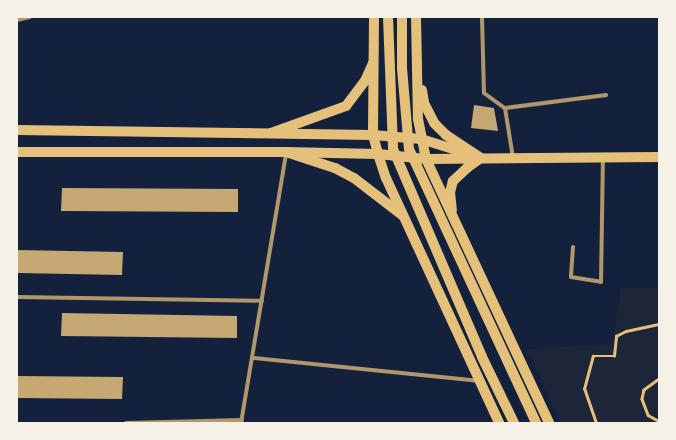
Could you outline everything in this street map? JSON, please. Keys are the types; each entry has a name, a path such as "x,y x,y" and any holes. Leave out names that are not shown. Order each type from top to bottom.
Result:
{"main road":[{"path":"374,17 373,135 378,154 403,216 478,381 499,423"},
{"path":"388,17 394,149 482,357 514,423"},
{"path":"402,17 402,68 409,149 536,423"},
{"path":"416,17 418,119 426,159 452,218 549,423"},
{"path":"374,60 383,74 398,78 406,74 416,57"},
{"path":"416,57 424,103 434,123 446,135 481,158"},
{"path":"271,133 334,112 346,106 365,81 374,60"},
{"path":"17,130 373,135 421,139 481,158"},
{"path":"17,152 286,152 378,154 426,159 659,157"},
{"path":"286,152 335,168 348,174 369,188 403,216"},
{"path":"452,218 450,192 453,181 481,158"}],"street":[{"path":"17,20 30,17"},
{"path":"482,17 484,93 505,108 606,95"},
{"path":"505,108 513,159"},
{"path":"126,423 242,422 286,152"},
{"path":"573,247 571,278 601,282 603,158"},
{"path":"17,297 262,301"},
{"path":"252,358 478,381"}],"path":[{"path":"596,423 584,388 593,356 614,356 616,336 626,331 659,324"},
{"path":"659,379 644,390 642,398 648,415 659,421"}],"shaded area":[{"path":"621,288 659,288 659,423 561,423 527,349 613,344"}],"building":[{"path":"474,105 494,108 498,131 471,128"},
{"path":"62,188 238,189 238,212 61,211"},
{"path":"17,250 123,252 122,275 17,273"},
{"path":"62,313 237,316 237,338 61,336"},
{"path":"17,376 123,377 122,399 17,398"}]}
